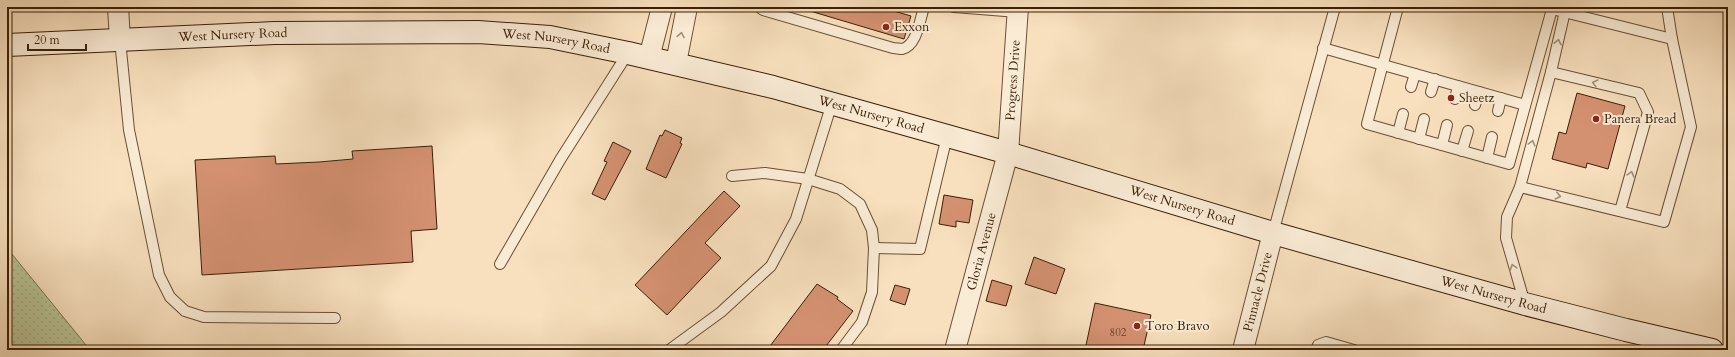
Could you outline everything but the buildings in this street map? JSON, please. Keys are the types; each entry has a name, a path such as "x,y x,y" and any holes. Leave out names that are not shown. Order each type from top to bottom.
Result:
{"main road":[{"name":"West Nursery Road","path":"7,45 274,33 478,32 550,37 628,53 773,87 1008,153 1273,233 1525,304 1712,350"}],"street":[{"path":"118,7 120,40"},
{"path":"649,58 662,7"},
{"path":"676,64 687,7"},
{"name":"Progress Drive","path":"1008,153 1018,10"},
{"name":"Gloria Avenue","path":"955,350 1008,153"},
{"name":"Pinnacle Drive","path":"1243,350 1273,233"}],"lane":[{"path":"759,7 763,10 885,46 903,49 911,44 924,7"},
{"path":"954,7 1018,10"},
{"path":"1273,233 1335,7"},
{"path":"1398,7 1384,65 1367,124 1509,164 1552,9 1565,10 1672,40"},
{"path":"1520,187 1664,222 1691,127 1666,7"},
{"path":"1525,304 1506,238 1507,217 1520,187 1551,72 1565,10"},
{"path":"120,40 129,130 159,275 170,297 185,311 204,317 335,318"},
{"path":"1323,48 1525,105"},
{"path":"500,264 560,160 628,53"},
{"path":"1551,72 1639,93 1648,112 1620,211"},
{"path":"1411,87 1415,74"},
{"path":"1431,92 1435,80"},
{"path":"1455,99 1458,86"},
{"path":"1475,105 1479,92"},
{"path":"1498,111 1501,98"},
{"path":"669,350 721,312 771,266 796,219 832,103"},
{"path":"1398,133 1403,114"},
{"path":"1419,139 1424,120"},
{"path":"1442,145 1447,125"},
{"path":"1462,151 1468,131"},
{"path":"874,248 920,249 947,136"},
{"path":"1487,158 1492,137"},
{"path":"732,176 765,173 808,179 840,189 860,204 872,230 874,248 872,292 862,322 841,350"},
{"path":"1316,350 1318,346 1326,342 1354,350"}],"green space":[{"path":"7,248 90,350 7,350"}],"place":[{"name":"Exxon","path":"886,27"},
{"name":"Sheetz","path":"1451,98"},
{"name":"Panera Bread","path":"1596,119"},
{"name":"Toro Bravo","path":"1137,326"}]}
